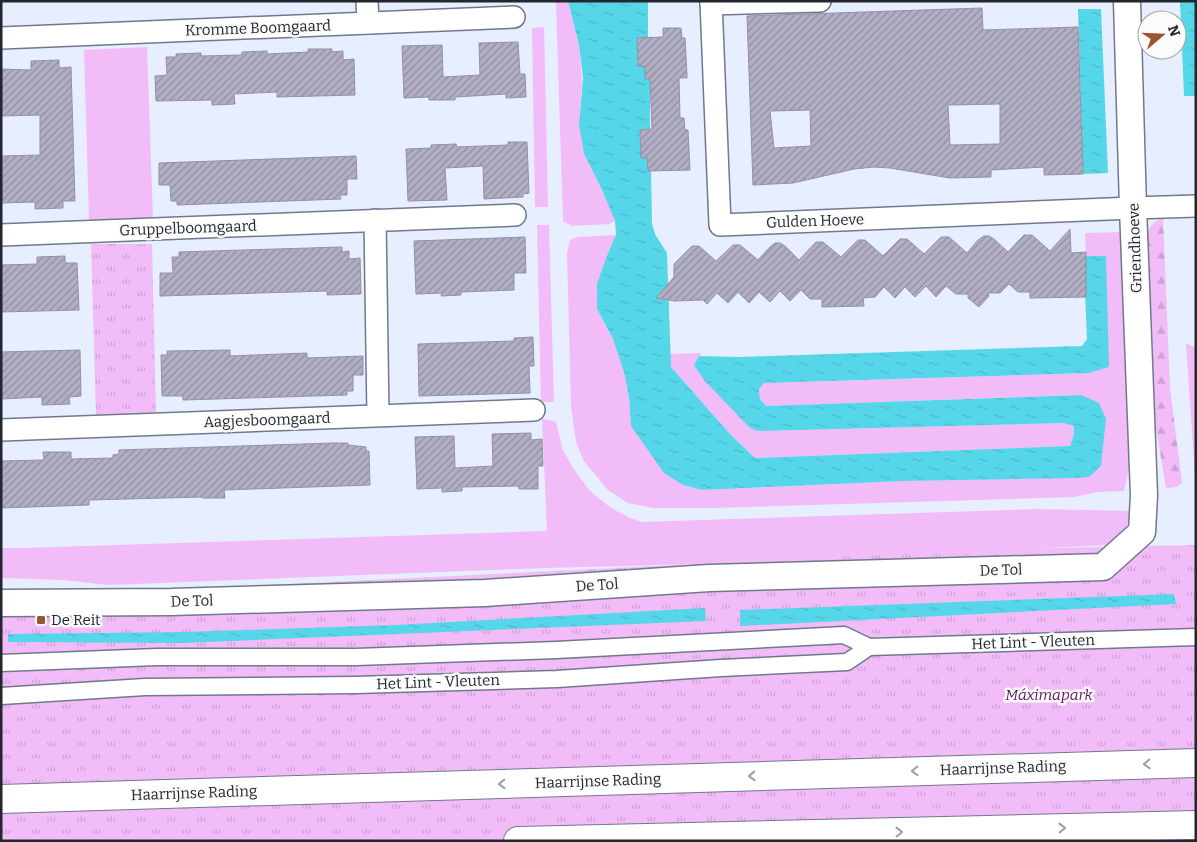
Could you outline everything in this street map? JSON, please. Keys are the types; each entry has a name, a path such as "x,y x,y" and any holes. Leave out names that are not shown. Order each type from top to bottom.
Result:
{"main road":[{"name":"Haarrijnse Rading","path":"1,799 1196,763"},
{"path":"518,841 1196,825"}],"street":[{"path":"368,1 368,23"},
{"path":"710,2 820,1"},
{"name":"Griendhoeve","path":"1127,1 1144,495"},
{"name":"Gulden Hoeve","path":"710,2 720,225 1133,208"},
{"name":"Kromme Boomgaard","path":"1,38 514,18"},
{"path":"1133,208 1196,206"},
{"name":"Gruppelboomgaard","path":"1,235 515,215"},
{"path":"375,220 378,415"},
{"name":"Aagjesboomgaard","path":"1,430 534,410"},
{"name":"De Tol","path":"1,604 171,602 485,593 709,578 1102,567 1142,532 1144,495"},
{"name":"Het Lint - Vleuten","path":"1,663 157,657 356,657 556,650 844,635 869,648 1196,637"},
{"path":"713,641 721,668"},
{"name":"Het Lint - Vleuten","path":"1,696 145,687 356,685 556,679 847,662 869,648"},
{"path":"556,650 556,679"},
{"path":"356,657 356,685"}],"green space":[{"path":"556,1 568,1 579,45 582,81 579,125 584,154 615,221 609,224 572,226 563,221"},
{"path":"544,27 548,207 535,207 532,28"},
{"path":"147,47 153,218 89,220 84,50"},
{"path":"1163,217 1170,388 1182,483 1176,487 1166,488 1155,422 1147,232 1153,223"},
{"path":"537,225 549,225 554,402 541,402"},
{"path":"1124,232 1129,352 1129,468 1124,491 1097,492 1074,497 711,508 653,508 628,503 608,490 584,461 576,442 571,406 567,253 570,240 578,237 616,235 608,253 597,309 613,339 624,372 629,397 631,426 647,447 683,485 702,490 904,481 1089,477 1081,395 766,406 760,399 759,389 764,383 1088,373 1106,256 1086,256 1085,233"},
{"path":"91,244 152,244 156,412 96,416"},
{"path":"1186,343 1196,348 1196,483 1195,476"},
{"path":"701,353 694,365 750,428 758,431 1063,423 1074,426 1074,434 1070,446 755,458 730,434 671,367 670,354"},
{"path":"542,419 556,422 563,450 573,468 590,491 611,508 642,522 1037,509 1133,511 1124,530 1109,545 705,564 544,568 109,585 63,580 1,578 1,548 547,531"},
{"name":"Máximapark","path":"1196,545 1196,841 1,841 1,593 188,589 1005,549"}],"water":[{"path":"568,1 648,1 648,38 638,66 645,66 645,79 650,79 650,129 640,130 641,158 647,158 651,171 652,224 655,234 667,253 671,367 730,434 755,458 1070,446 1074,434 1074,426 1063,423 758,431 750,428 704,380 694,365 699,356 739,357 1082,346 1087,339 1086,256 1106,256 1109,367 1088,373 764,383 759,389 760,399 766,406 1081,395 1099,403 1106,419 1101,466 1089,477 1076,478 904,481 702,490 683,485 664,473 631,426 629,397 624,372 613,339 597,309 597,284 616,235 615,221 584,154 579,125 583,78 579,45"},
{"path":"1180,1 1196,1 1196,96 1184,96 1182,60 1187,60 1187,10 1180,10"},
{"path":"1078,9 1101,9 1108,173 1083,174"},
{"path":"1174,594 1176,604 740,626 740,610"},
{"path":"705,608 706,621 182,643 8,642 8,634 183,632 395,625"}],"building":[{"path":"982,8 983,30 1078,27 1083,174 1044,175 1044,167 991,170 991,177 950,178 874,167 854,169 793,183 753,185 747,16","holes":["1000,104 1000,144 950,145 948,105","810,110 811,146 774,148 770,111"]},
{"path":"663,28 681,28 682,38 685,38 687,78 679,78 680,118 684,118 685,130 688,130 690,170 648,171 647,158 641,158 640,130 652,129 650,79 645,79 645,66 638,66 637,38 663,37"},
{"path":"518,42 520,74 525,74 526,97 506,98 506,94 455,97 455,100 429,100 429,97 404,98 402,46 442,45 443,77 480,75 479,43"},
{"path":"308,49 332,49 332,52 343,51 343,60 354,59 355,95 277,97 277,92 234,94 235,104 212,105 212,100 156,101 155,76 167,75 166,57 176,57 176,54 201,53 201,56 242,55 242,52 267,51 267,54 308,52"},
{"path":"59,60 59,68 71,67 75,201 63,201 63,208 35,209 35,202 1,203 1,156 40,155 40,115 1,116 1,69 31,70 31,61"},
{"path":"508,142 527,142 529,193 523,194 523,197 484,199 483,166 445,168 447,200 408,201 406,149 456,144 457,147 508,145"},
{"path":"356,156 357,179 347,179 347,195 340,195 341,199 177,205 177,201 171,201 170,185 159,185 159,163"},
{"path":"1070,229 1071,253 1086,252 1086,297 1030,298 1030,292 1018,292 1009,284 1000,293 988,293 989,296 979,307 968,298 968,294 956,294 946,286 936,297 926,286 915,297 905,287 895,298 884,287 875,297 863,298 864,306 822,307 822,299 810,299 801,290 790,301 780,291 770,302 759,292 749,303 738,292 728,303 717,293 707,304 703,300 675,301 656,298 674,277 674,264 692,246 699,246 716,261 733,245 740,245 758,260 775,243 780,243 799,260 816,242 823,242 841,257 858,240 865,240 883,256 900,239 907,239 924,254 941,237 949,237 967,253 978,240 984,236 989,236 1008,252 1024,235 1032,235 1050,251"},
{"path":"525,237 526,273 514,273 514,290 461,292 461,295 441,296 442,293 416,294 414,241"},
{"path":"342,247 342,252 349,251 349,259 360,258 361,294 327,295 327,291 160,296 160,273 173,273 172,257 179,257 179,252"},
{"path":"65,256 65,263 77,263 79,310 1,312 1,265 37,264 37,257"},
{"path":"533,337 534,366 529,366 530,393 419,396 418,344 514,341 514,338"},
{"path":"80,350 81,396 69,397 70,404 42,405 42,397 1,399 1,352"},
{"path":"230,350 230,356 307,353 307,358 363,356 363,375 353,375 353,391 347,391 347,395 183,400 183,396 162,396 161,355 167,355 167,351"},
{"path":"531,433 531,440 542,439 543,466 538,466 538,489 519,489 518,486 462,487 462,491 442,492 442,488 417,489 415,437 454,436 455,468 493,466 492,434"},
{"path":"348,443 348,445 366,447 366,451 369,451 370,485 224,490 225,498 89,500 89,505 1,508 1,461 44,460 43,452 71,452 71,459 113,458 113,455 119,454 119,450"}],"place":[{"name":"De Reit","path":"41,620"}]}
